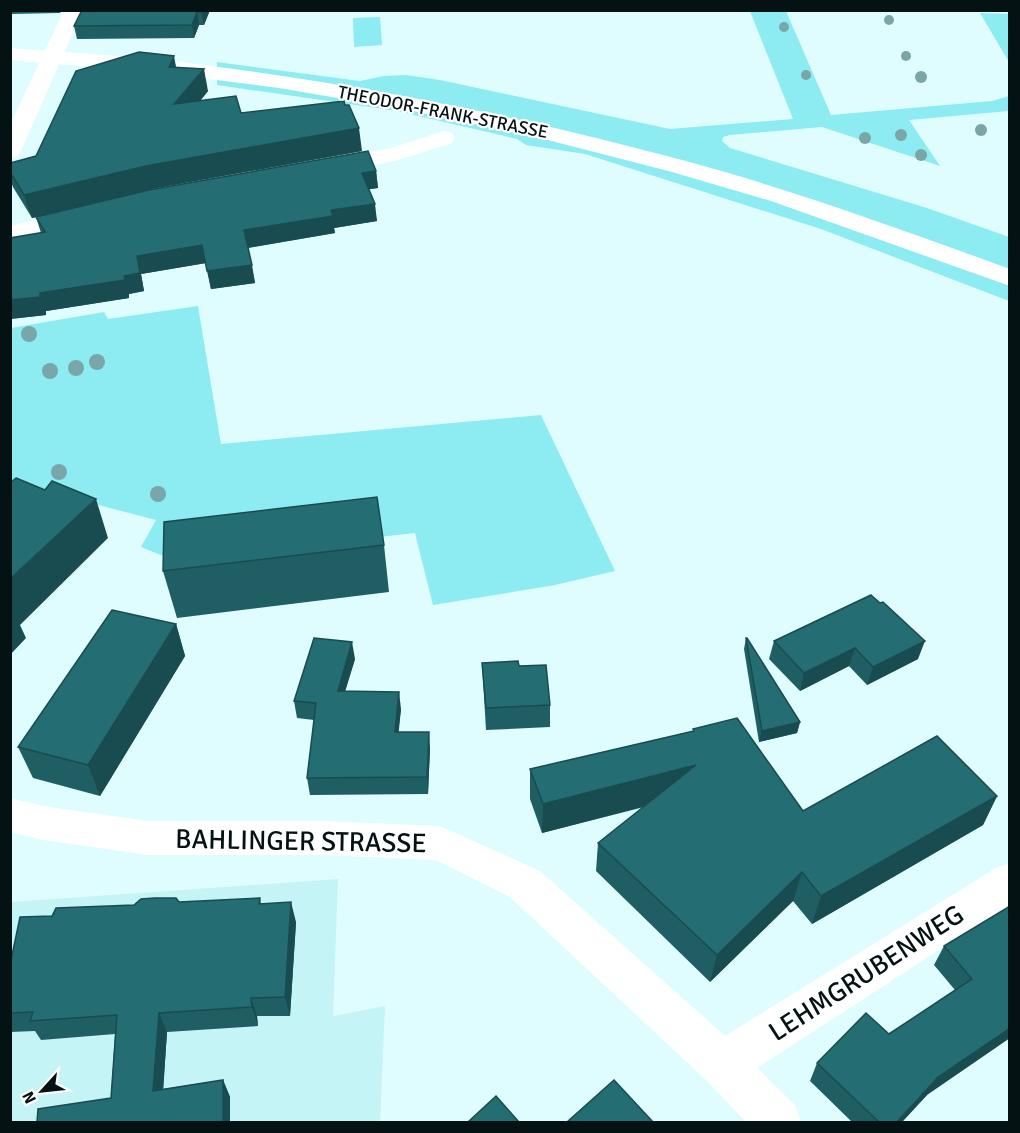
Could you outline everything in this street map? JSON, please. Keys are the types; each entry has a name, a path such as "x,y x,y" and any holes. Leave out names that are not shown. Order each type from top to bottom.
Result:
{"main road":[{"path":"10,151 74,10"},
{"name":"THEODOR-FRANK-STRASSE","path":"10,54 210,72 361,95 544,132 701,173 865,225 1010,278"},
{"path":"307,171 395,153 444,138"},
{"path":"10,233 109,209"},
{"name":"BAHLINGER STRASSE","path":"10,815 43,824 148,838 324,838 440,843 525,884 722,1064 778,1122"},
{"name":"LEHMGRUBENWEG","path":"722,1064 1010,881"}],"shaded area":[{"path":"750,11 786,11 831,115 992,101 1009,96 1009,111 909,120 940,166 822,127 730,135 723,137 722,141 730,148 927,208 1009,237 1009,301 821,229 585,154 526,145 517,139 397,111 217,85 217,62 360,81 384,76 406,75 440,80 670,129 793,119"},
{"path":"980,13 1009,14 1009,62"},
{"path":"380,17 382,45 354,47 353,18"},
{"path":"198,306 221,444 541,415 615,571 555,585 433,605 415,533 173,560 141,547 156,520 64,496 11,493 11,328 104,312 108,319"},
{"path":"338,879 333,1016 385,1006 380,1122 11,1122 11,902"}],"building":[{"path":"82,10 202,10 197,12 192,25 74,26"},
{"path":"139,52 174,56 169,67 204,69 174,104 236,96 241,113 344,101 345,105 349,105 359,128 146,166 24,195 10,172 10,163 36,156 76,71"},
{"path":"368,151 376,171 362,173 375,204 331,210 333,216 244,230 252,265 207,271 202,245 137,256 140,273 124,276 125,280 40,293 40,297 10,300 10,238 45,232 36,217 149,190"},
{"path":"16,478 45,490 52,481 96,499 10,579 10,483"},
{"path":"377,497 384,545 163,571 164,522"},
{"path":"871,595 880,603 883,602 925,641 873,667 855,648 804,673 774,641"},
{"path":"112,610 176,624 88,765 18,747"},
{"path":"314,638 352,642 338,691 399,692 395,732 429,732 427,777 307,778 316,703 294,701"},
{"path":"747,638 800,722 762,731"},
{"path":"518,661 519,666 546,665 550,705 486,708 482,663"},
{"path":"737,718 803,811 937,736 997,796 821,896 802,872 717,955 598,843 696,765 543,804 530,769 694,731 693,729"},
{"path":"176,898 179,902 260,898 259,904 291,902 285,997 251,998 252,1007 159,1013 153,1091 223,1080 223,1122 37,1122 38,1109 111,1098 117,1015 30,1021 33,1012 10,1013 10,965 20,917 52,916 56,908 134,905 141,899"},
{"path":"1010,906 1010,1028 938,1077 897,1122 879,1122 817,1063 866,1013 889,1034 972,979 944,946"},
{"path":"614,1080 653,1122 567,1122"},
{"path":"496,1096 519,1122 468,1122"}]}
